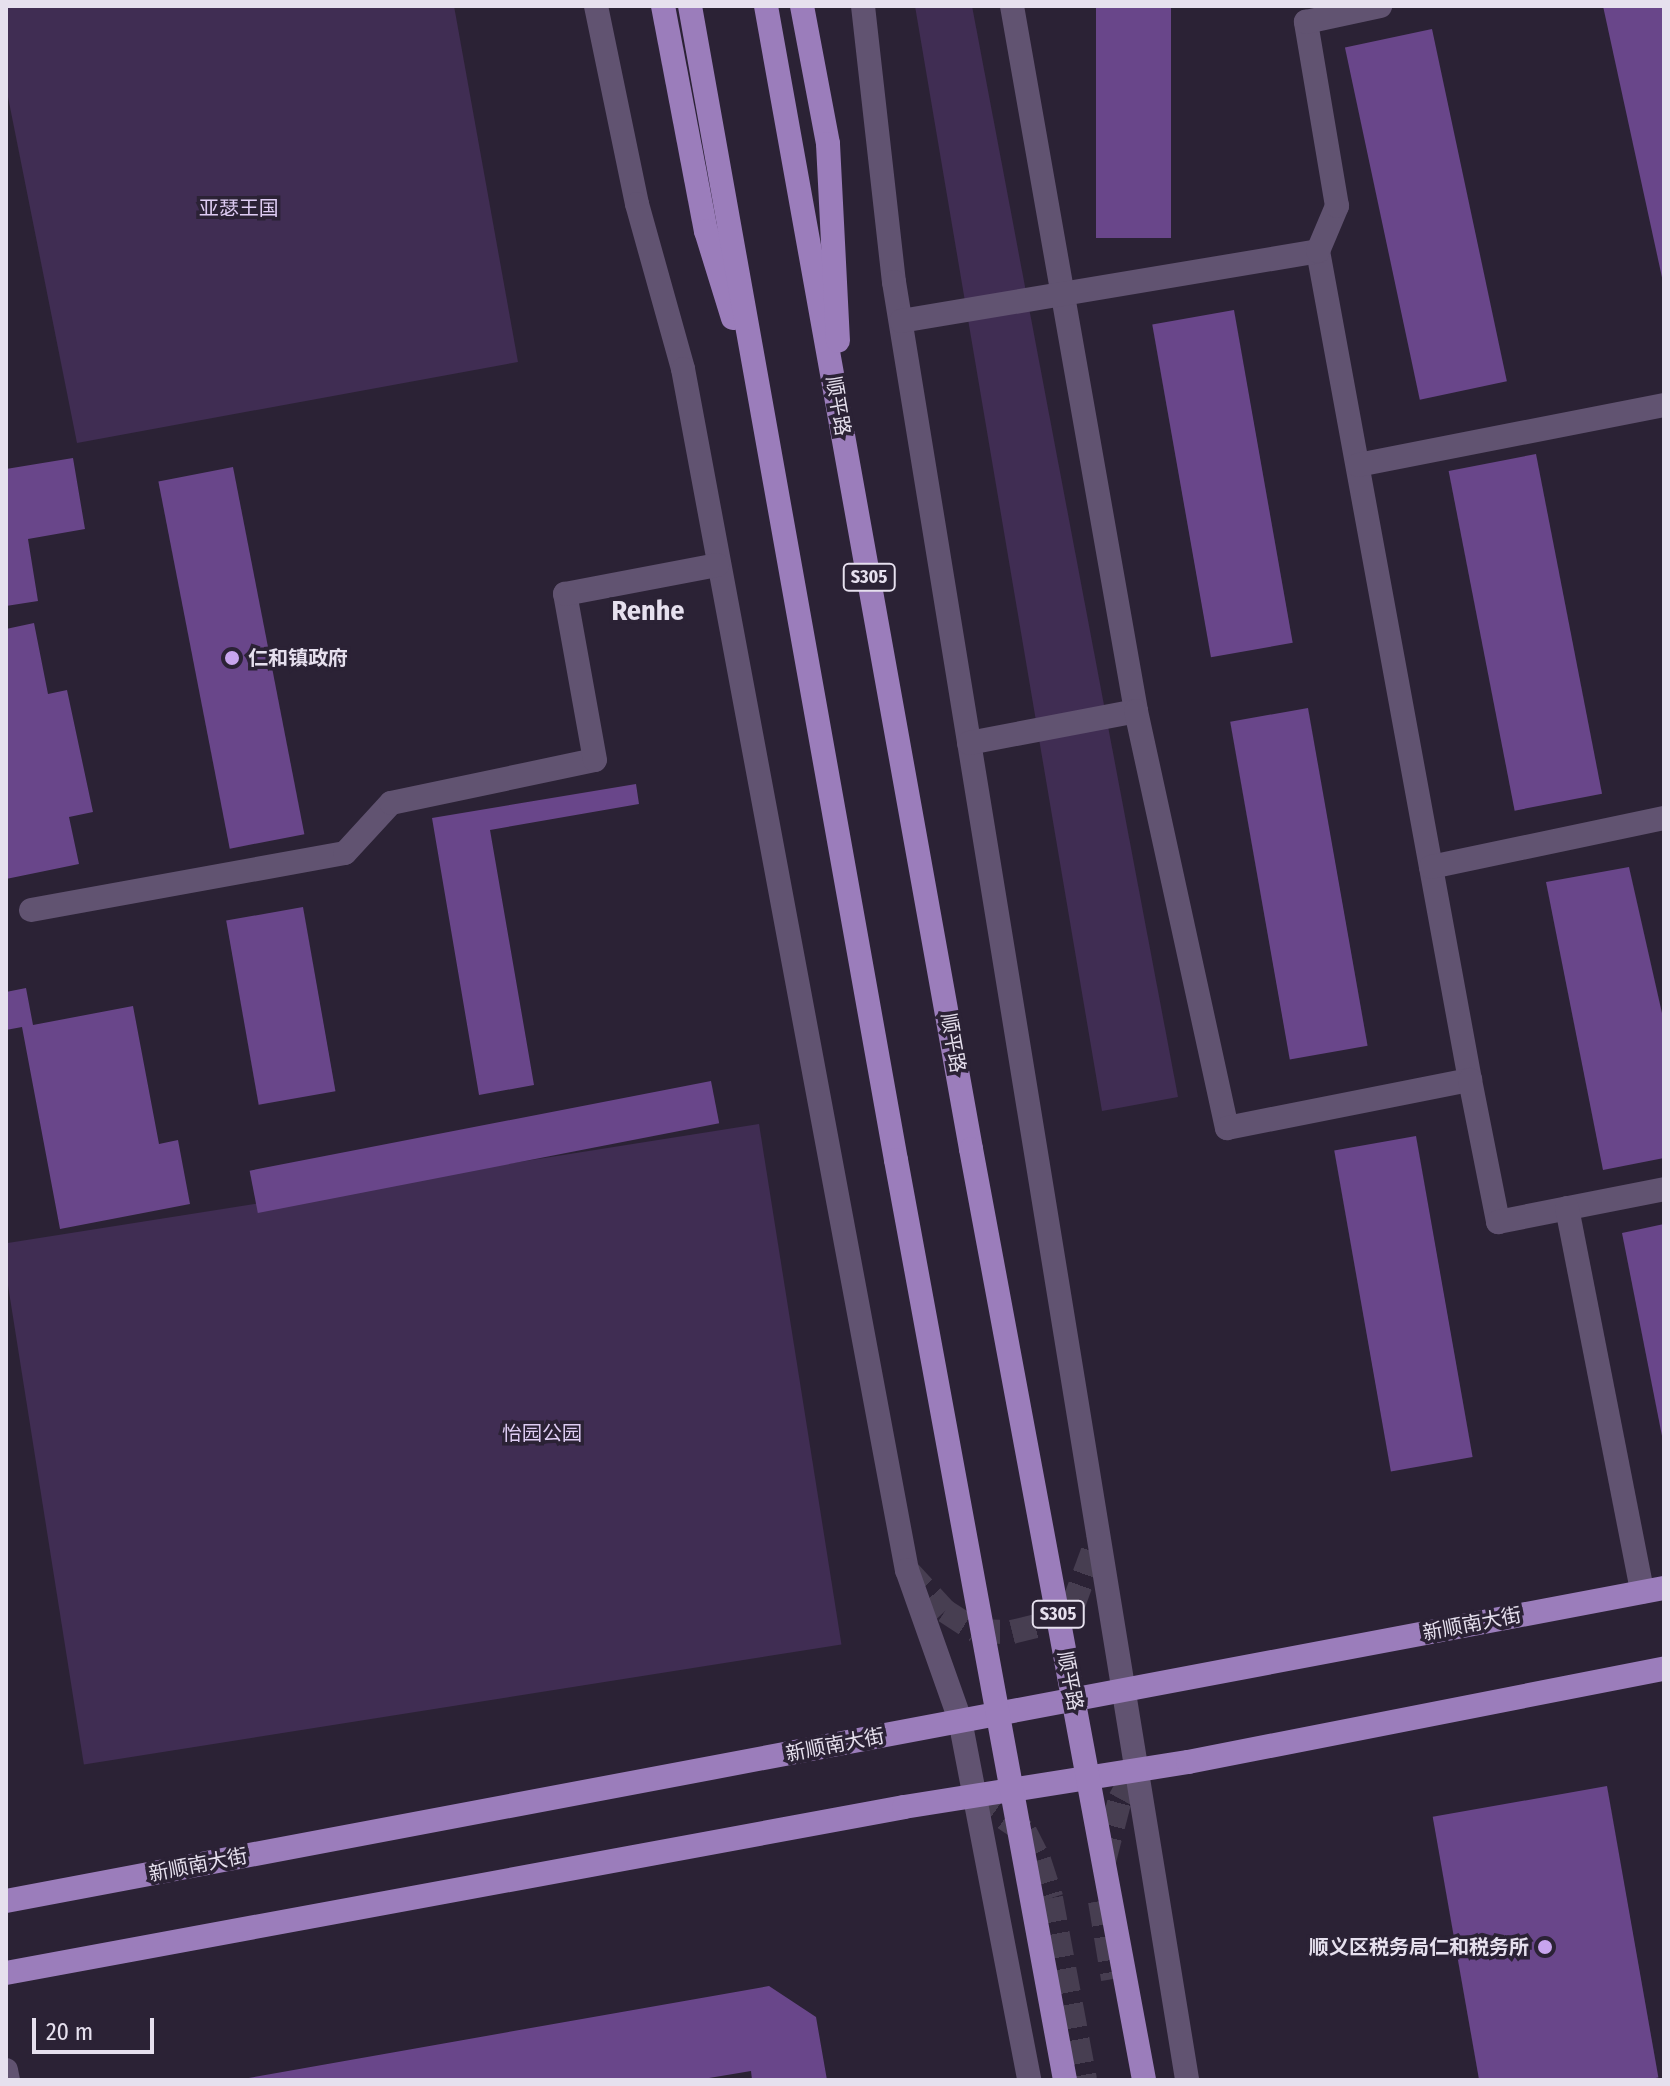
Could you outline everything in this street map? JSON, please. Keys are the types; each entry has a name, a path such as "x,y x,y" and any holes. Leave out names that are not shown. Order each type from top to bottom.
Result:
{"main road":[{"path":"663,6 706,231 763,416"},
{"path":"690,6 1065,2080"},
{"name":"顺平路","path":"766,6 1144,2080"},
{"path":"802,6 828,144 840,415"},
{"name":"新顺南大街","path":"6,1901 1653,1590"},
{"path":"6,1973 1136,1770 1664,1669"}],"street":[{"path":"596,6 637,204 683,369 717,565 907,1570 960,1720 1029,2080"},
{"path":"863,6 901,321 1187,2080"},
{"path":"1012,6 1136,711 1227,1128 1470,1080"},
{"path":"1380,6 1306,22 1337,206 1318,251 1498,1222 1664,1189"},
{"path":"901,321 1318,251"},
{"path":"1358,465 1664,405"},
{"path":"31,910 345,853 391,803 595,760 565,594 717,565"},
{"path":"969,743 1136,711"},
{"path":"1431,867 1664,818"},
{"path":"1567,1208 1653,1590"},
{"path":"6,2070 8,2080"}],"green space":[{"name":"亚瑟王国","path":"6,6 454,6 518,362 77,443 6,87"},
{"path":"915,6 972,6 1178,1097 1102,1111"},
{"name":"怡园公园","path":"759,1124 841,1645 84,1764 6,1273 6,1243"}],"building":[{"path":"1096,6 1171,6 1171,238 1096,238"},
{"path":"1603,6 1664,6 1663,282"},
{"path":"1432,29 1507,381 1420,400 1345,48"},
{"path":"1234,310 1293,643 1211,657 1152,324"},
{"path":"1536,454 1602,794 1515,811 1449,471"},
{"path":"73,458 85,529 28,539 38,601 6,606 6,469"},
{"name":"仁和镇政府","path":"233,467 304,834 230,849 158,482"},
{"path":"34,623 48,694 67,690 93,812 69,817 79,864 6,879 6,629"},
{"path":"1308,708 1368,1046 1290,1060 1230,722"},
{"path":"636,784 639,804 490,830 534,1085 479,1095 432,818"},
{"path":"1629,867 1664,1022 1664,1158 1603,1170 1546,882"},
{"path":"303,907 335,1091 259,1105 226,921"},
{"path":"26,988 33,1025 133,1006 159,1144 178,1140 190,1204 60,1229 22,1027 6,1030 6,992"},
{"path":"711,1081 719,1123 258,1213 250,1171"},
{"path":"1416,1136 1473,1457 1391,1471 1334,1150"},
{"path":"1664,1224 1664,1441 1663,1441 1622,1233"},
{"name":"顺义区税务局仁和税务所","path":"1607,1786 1658,2078 1479,2080 1433,1817"},
{"path":"769,1986 816,2017 827,2080 752,2080 751,2071 697,2080 237,2080"}],"tunnel":[{"path":"907,1570 945,1611 976,1631 1012,1632 1048,1623 1072,1608 1097,1540"},
{"path":"1104,1861 1120,1799 1136,1770"},
{"path":"975,1798 1025,1832 1039,1860 1051,1898 1085,2080"},
{"path":"1100,1901 1113,1979"}],"place":[{"name":"仁和镇政府","path":"232,658"},
{"name":"顺义区税务局仁和税务所","path":"1545,1947"}],"district":[{"name":"Renhe","path":"648,611"}]}
